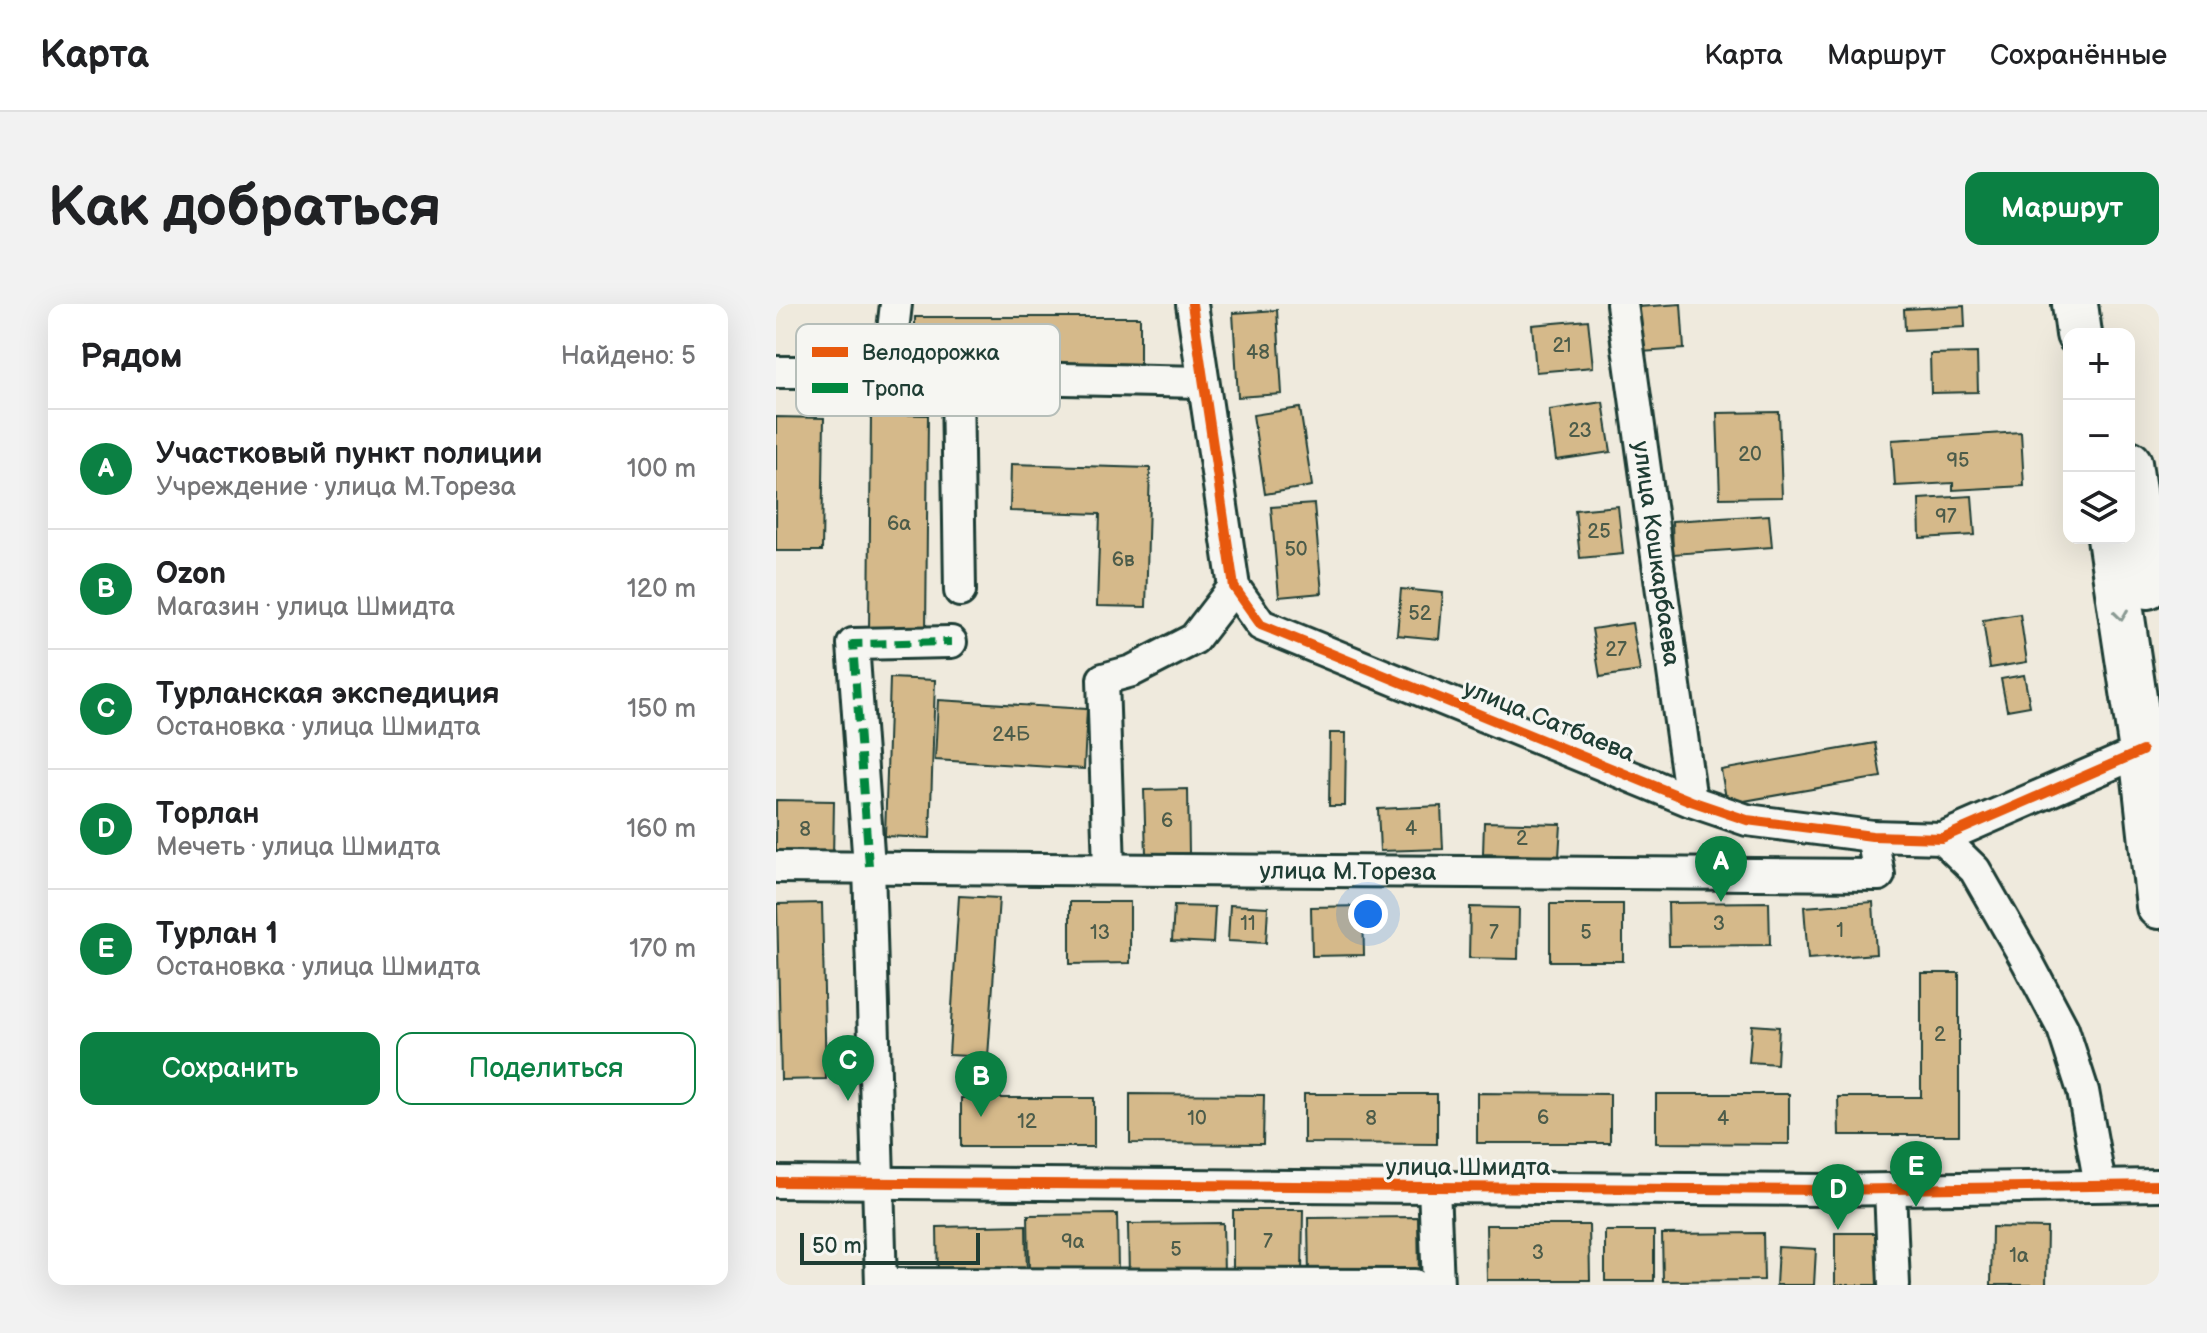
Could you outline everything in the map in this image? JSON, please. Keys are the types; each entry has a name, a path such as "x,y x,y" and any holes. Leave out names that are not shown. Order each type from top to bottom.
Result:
{"highway":[{"path":"2075,304 2078,328"},
{"path":"2106,304 2109,328"},
{"path":"2130,472 2159,667"},
{"path":"2111,544 2142,751 2159,906"}],"street":[{"path":"894,324 896,304"},
{"name":"улица Сатбаева","path":"1192,304 1234,587 1261,625 1691,801 1747,820 1872,836 1942,838 2142,751"},
{"name":"улица Кошкарбаева","path":"1622,304 1691,801"},
{"path":"1060,379 1203,382"},
{"path":"957,416 960,591"},
{"path":"1109,869 1103,679 1132,671 1194,639 1234,587"},
{"path":"951,642 853,644 869,866 881,1284 1414,1285"},
{"name":"улица М.Тореза","path":"776,867 1879,875 1872,836"},
{"path":"1942,838 1975,870 2063,1029 2083,1091 2100,1185"},
{"name":"улица Шмидта","path":"776,1182 1890,1189 2159,1185"},
{"path":"1434,1187 1438,1285"},
{"path":"1890,1189 1894,1285"}],"building":[{"path":"1681,304 1684,349 1641,352 1638,307"},
{"path":"1964,306 1965,327 1905,330 1904,309"},
{"path":"1277,310 1282,394 1238,397 1233,313"},
{"path":"915,317 1140,317 1140,368 1060,368 1060,324 915,324"},
{"path":"1588,320 1593,367 1536,372 1532,325"},
{"path":"1977,353 1978,392 1931,393 1930,354"},
{"path":"1603,402 1611,452 1556,460 1549,410"},
{"path":"1300,408 1312,486 1265,494 1253,415"},
{"path":"1779,412 1782,497 1720,498 1717,413"},
{"path":"871,416 928,416 926,633 869,632"},
{"path":"776,417 824,418 822,551 776,551"},
{"path":"2021,432 2024,486 1953,490 1953,483 1895,486 1892,440"},
{"path":"1011,464 1150,468 1146,607 1097,606 1100,514 1010,511"},
{"path":"1972,496 1975,535 1920,538 1919,499"},
{"path":"1314,504 1322,593 1279,597 1271,507"},
{"path":"1618,506 1623,554 1580,558 1575,510"},
{"path":"1769,515 1772,547 1673,554 1672,521"},
{"path":"1401,589 1443,593 1439,639 1397,635"},
{"path":"2020,614 2027,662 1990,668 1983,620"},
{"path":"1632,623 1640,671 1600,677 1592,629"},
{"path":"2024,675 2030,706 2007,710 2001,679"},
{"path":"890,678 935,680 930,838 885,836"},
{"path":"938,700 1087,709 1084,769 935,760"},
{"path":"1330,733 1346,733 1345,806 1329,806"},
{"path":"1875,743 1881,777 1727,804 1721,770"},
{"path":"1188,789 1189,853 1146,854 1144,790"},
{"path":"776,800 834,801 833,859 776,858"},
{"path":"1441,806 1443,849 1380,851 1378,809"},
{"path":"1484,822 1561,824 1559,857 1483,854"},
{"path":"959,896 999,898 988,1057 949,1055"},
{"path":"1070,902 1130,902 1130,963 1070,964"},
{"path":"1769,902 1770,945 1669,946 1668,903"},
{"path":"1873,902 1876,954 1808,959 1804,907"},
{"path":"822,903 826,1079 781,1080 777,904"},
{"path":"1550,904 1623,904 1623,961 1550,961"},
{"path":"1230,905 1268,907 1266,943 1228,941"},
{"path":"1174,906 1215,907 1213,943 1172,941"},
{"path":"1363,906 1364,955 1312,956 1311,907"},
{"path":"1470,907 1519,908 1518,959 1469,958"},
{"path":"1921,973 1959,973 1959,1135 1839,1135 1838,1097 1921,1097"},
{"path":"1752,1025 1779,1027 1777,1064 1749,1062"},
{"path":"1477,1093 1610,1094 1610,1143 1477,1143"},
{"path":"1130,1094 1264,1095 1263,1144 1130,1143"},
{"path":"1304,1094 1437,1094 1437,1144 1304,1143"},
{"path":"1656,1094 1789,1094 1789,1144 1656,1143"},
{"path":"961,1098 1094,1098 1094,1147 961,1147"},
{"path":"1233,1210 1303,1210 1302,1275 1233,1274"},
{"path":"1117,1214 1118,1270 1029,1271 1028,1215"},
{"path":"1418,1217 1419,1277 1309,1278 1308,1218"},
{"path":"1223,1223 1224,1275 1129,1277 1128,1224"},
{"path":"1026,1225 1027,1282 938,1283 937,1227"},
{"path":"1486,1225 1589,1225 1590,1280 1487,1280"},
{"path":"1992,1227 2047,1228 2046,1285 1991,1285"},
{"path":"1605,1231 1654,1231 1654,1281 1605,1281"},
{"path":"1763,1233 1764,1280 1663,1281 1662,1234"},
{"path":"1835,1233 1881,1233 1881,1285 1835,1285"},
{"path":"1778,1247 1816,1249 1814,1285 1776,1285"}],"marked path":[{"path":"869,866 853,644 951,642"}],"cycle path":[{"path":"1192,304 1234,587 1261,625 1691,801 1747,820 1872,836 1942,838 2142,751"},
{"path":"776,1182 1826,1190 2159,1185"}],"place":[{"name":"Участковый пункт полиции","path":"1721,902"},
{"name":"Турланская экспедиция","path":"848,1101"},
{"name":"Ozon","path":"981,1117"},
{"name":"Турлан 1","path":"1916,1207"},
{"name":"Торлан","path":"1838,1230"}]}
